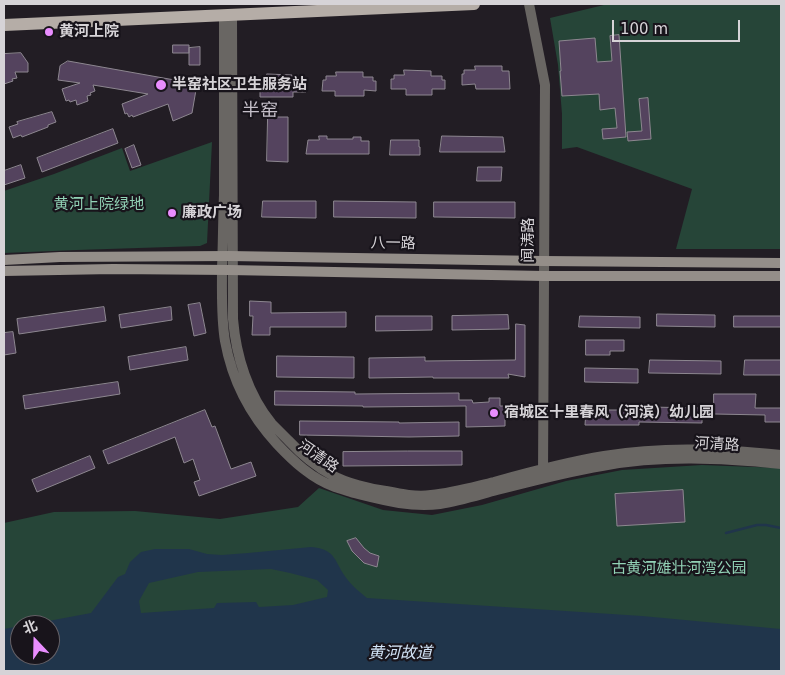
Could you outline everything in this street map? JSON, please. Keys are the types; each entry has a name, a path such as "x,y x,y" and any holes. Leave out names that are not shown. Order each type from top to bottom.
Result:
{"main road":[{"path":"4,25 474,4"},
{"name":"八一路","path":"4,260 60,257 228,256 544,261 781,262"},
{"name":"八一路","path":"4,271 112,269 544,276 781,276"}],"street":[{"name":"闻涛路","path":"529,4 544,85 543,474"},
{"name":"河清路","path":"228,14 228,256 222,312 225,342 232,366 254,415 266,433 291,459 314,477 333,487 400,504 428,505 468,498 604,456 654,450 682,449 725,450 781,455"},
{"name":"河清路","path":"543,474 603,465 687,458 781,464"}],"green space":[{"path":"608,4 781,4 781,249 676,249 692,189 577,147 562,149 562,114 558,65 550,18"},
{"name":"黄河上院绿地","path":"212,142 207,243 200,246 4,253 4,191 122,148 130,171"},
{"name":"古黄河雄壮河湾公园","path":"702,465 781,468 781,671 4,671 4,523 54,512 135,511 220,519 298,507 319,488 383,510 432,515 482,505 566,481 622,470"}],"water":[{"name":"黄河故道","path":"311,547 326,550 334,557 349,582 367,598 642,616 781,629 781,671 4,671 4,629 10,628 10,665 60,665 60,619 91,613 118,577 125,574 130,562 141,552 155,549 189,549 207,554 222,555","holes":["271,569 317,580 328,590 327,597 293,605 259,607 256,602 217,603 214,608 141,613 139,601 149,583 198,572"]}],"building":[{"path":"619,35 626,137 603,139 602,129 617,128 615,108 600,110 599,94 562,96 559,41 595,38 597,62 612,61 610,36"},
{"path":"173,45 189,45 189,53 173,53"},
{"path":"200,47 200,65 189,65 189,48"},
{"path":"21,53 28,63 28,72 15,72 17,78 4,84 4,54"},
{"path":"68,61 197,84 192,113 173,121 168,104 129,117 127,113 125,114 122,104 148,94 93,85 95,91 87,96 88,101 77,105 76,100 66,101 62,89 80,83 58,80 60,66"},
{"path":"475,66 502,66 502,71 509,71 510,89 476,89 475,84 462,85 464,70 475,70"},
{"path":"404,70 431,71 431,76 442,76 442,80 445,80 445,89 432,89 432,95 406,95 406,89 391,89 391,79 394,79 394,75 404,75"},
{"path":"336,72 363,72 363,77 373,77 373,81 376,81 376,91 364,90 364,96 335,96 335,91 322,91 323,80 326,80 326,76 336,76"},
{"path":"267,74 292,75 292,80 303,80 303,83 306,83 306,92 293,92 293,97 260,97 260,79 267,79"},
{"path":"648,98 651,139 628,141 627,132 642,131 639,99"},
{"path":"52,112 56,122 22,137 21,135 13,138 9,127 18,124 17,122"},
{"path":"268,117 288,117 288,162 267,161"},
{"path":"113,129 118,143 42,172 37,158"},
{"path":"319,136 327,136 327,139 353,139 353,137 361,137 361,141 369,141 369,154 306,154 308,140 319,140"},
{"path":"442,136 503,137 505,152 440,152"},
{"path":"391,140 419,140 420,155 390,155"},
{"path":"134,145 141,165 132,168 125,149"},
{"path":"21,165 25,178 4,185 4,171"},
{"path":"478,167 502,167 501,181 477,181"},
{"path":"263,201 316,201 316,218 262,217"},
{"path":"334,201 416,202 416,218 334,217"},
{"path":"434,202 515,202 515,218 434,217"},
{"path":"250,301 271,302 271,313 346,312 346,327 270,327 270,335 252,335 253,316 250,316"},
{"path":"200,303 206,333 194,336 188,305"},
{"path":"104,307 106,321 19,334 17,319"},
{"path":"171,307 172,320 121,328 119,315"},
{"path":"657,314 715,315 715,327 657,326"},
{"path":"508,315 509,329 452,330 452,316"},
{"path":"376,316 432,316 432,330 376,331"},
{"path":"580,316 640,317 640,328 579,327"},
{"path":"734,316 781,316 781,327 734,327"},
{"path":"516,324 525,325 525,377 508,374 509,378 369,378 369,358 425,357 425,361 515,360"},
{"path":"13,332 16,353 4,355 4,333"},
{"path":"586,340 624,340 624,351 610,351 610,355 586,355"},
{"path":"186,347 188,360 130,370 128,357"},
{"path":"277,356 354,357 354,378 277,377"},
{"path":"650,360 721,361 721,374 649,373"},
{"path":"745,360 781,360 781,375 744,375"},
{"path":"585,368 638,369 638,383 585,382"},
{"path":"118,382 120,394 25,409 23,396"},
{"path":"275,391 355,392 355,394 459,393 459,400 472,400 473,403 489,402 489,398 500,398 500,406 505,406 505,426 466,427 466,406 363,407 275,405"},
{"path":"714,394 756,394 755,408 781,408 781,422 765,422 765,415 714,414"},
{"path":"648,407 702,408 702,423 639,422 639,425 585,425 586,410 648,410"},
{"path":"205,410 212,427 215,426 231,469 251,462 256,476 199,496 194,482 200,480 193,459 184,463 175,437 108,464 103,451"},
{"path":"300,421 459,422 459,436 300,435"},
{"path":"462,451 462,465 343,466 343,452"},
{"path":"90,456 95,468 37,492 32,480"},
{"path":"683,490 685,522 617,526 615,494"},
{"path":"356,538 370,553 379,556 377,567 364,563 352,551 347,541"}],"waterway":[{"path":"726,533 757,525 781,528"}],"place":[{"name":"黄河上院","path":"49,32"},
{"name":"半窑社区卫生服务站","path":"161,85"},
{"name":"廉政广场","path":"172,213"},
{"name":"宿城区十里春风（河滨）幼儿园","path":"494,413"}],"district":[{"name":"半窑","path":"260,111"}]}
